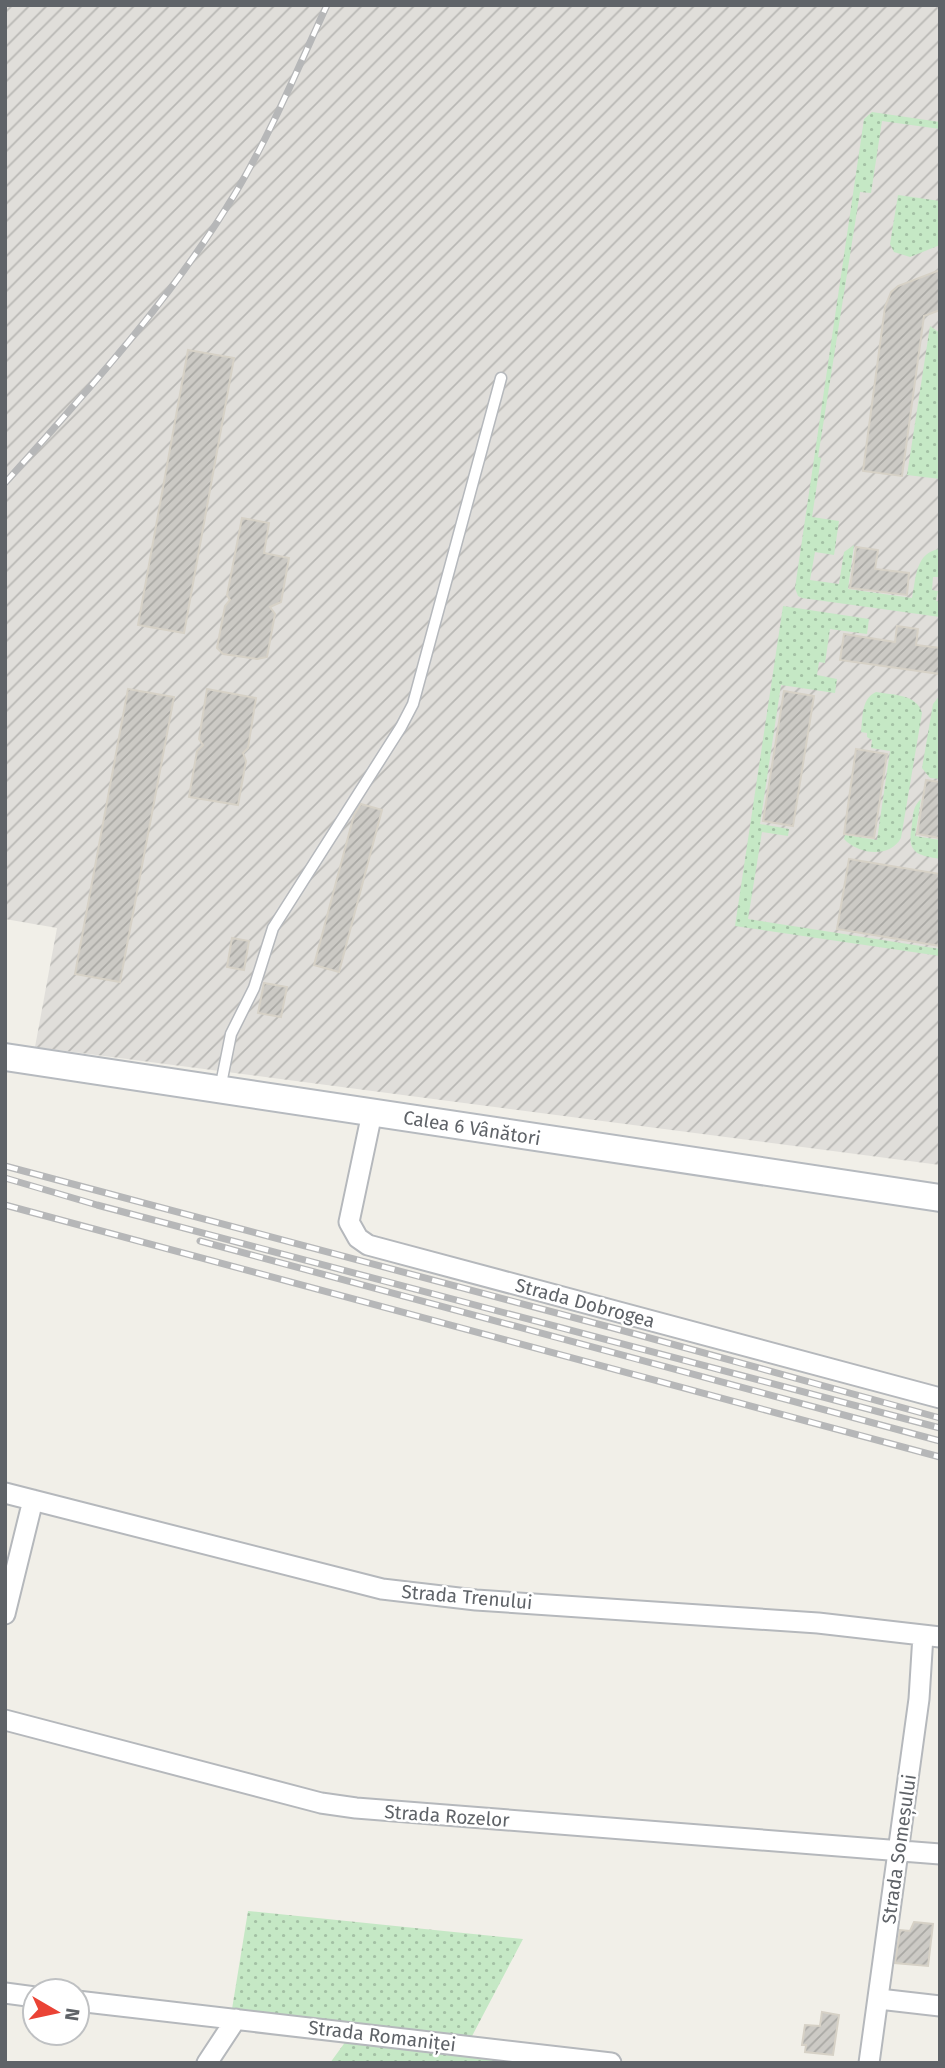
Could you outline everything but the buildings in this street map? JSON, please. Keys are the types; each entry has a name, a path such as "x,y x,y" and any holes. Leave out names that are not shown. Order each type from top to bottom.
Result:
{"main road":[{"name":"Calea 6 Vânători","path":"5,1057 940,1198"}],"street":[{"name":"Strada Dobrogea","path":"372,1113 349,1223 358,1238 368,1245 940,1398"},
{"name":"Strada Trenului","path":"5,1493 382,1589 476,1600 818,1623 931,1636"},
{"path":"5,1614 33,1500"},
{"name":"Strada Someșului","path":"869,2063 919,1699 931,1636"},
{"name":"Strada Rozelor","path":"5,1720 321,1802 356,1808 940,1854"},
{"path":"879,1999 940,2006"},
{"name":"Strada Romaniței","path":"91,2003 611,2063"},
{"path":"207,2063 236,2019"}],"lane":[{"path":"219,1089 232,1034 254,988 273,928 413,704 501,378"}],"shaded area":[{"path":"5,5 940,5 940,1165 35,1047 57,928 5,919"}],"green space":[{"path":"872,112 940,122 940,129 882,121 871,193 860,192 818,457 821,458 812,517 839,521 834,555 815,552 810,580 839,584 844,552 854,545 848,589 912,598 921,561 932,551 940,549 938,577 933,577 932,590 938,591 936,601 940,602 940,617 802,598 798,596 795,588 864,119"},
{"path":"898,195 940,201 940,245 910,257 894,252 890,244"},
{"path":"930,326 940,333 940,479 907,475"},
{"path":"783,606 869,619 867,634 830,629 825,663 819,662 817,675 837,679 835,693 781,685 760,824 789,829 788,836 762,832 748,919 940,949 940,956 735,926"},
{"path":"876,692 910,699 922,713 901,838 890,849 874,852 858,848 844,839 845,835 877,840 890,751 871,748 872,740 867,737 867,733 861,732 865,704"},
{"path":"940,695 940,779 930,778 922,768 933,704"},
{"path":"921,799 915,836 940,840 940,859 918,854 912,846 913,814"},
{"path":"248,1911 523,1939 471,2038 232,2009"},
{"path":"346,2041 526,2063 330,2063"}],"railway":[{"path":"5,483 128,343 185,270 236,192 261,147 327,5"},
{"path":"5,1166 940,1418"},
{"path":"5,1178 97,1205 940,1428"},
{"path":"5,1205 940,1457"},
{"path":"200,1241 940,1441"}]}
